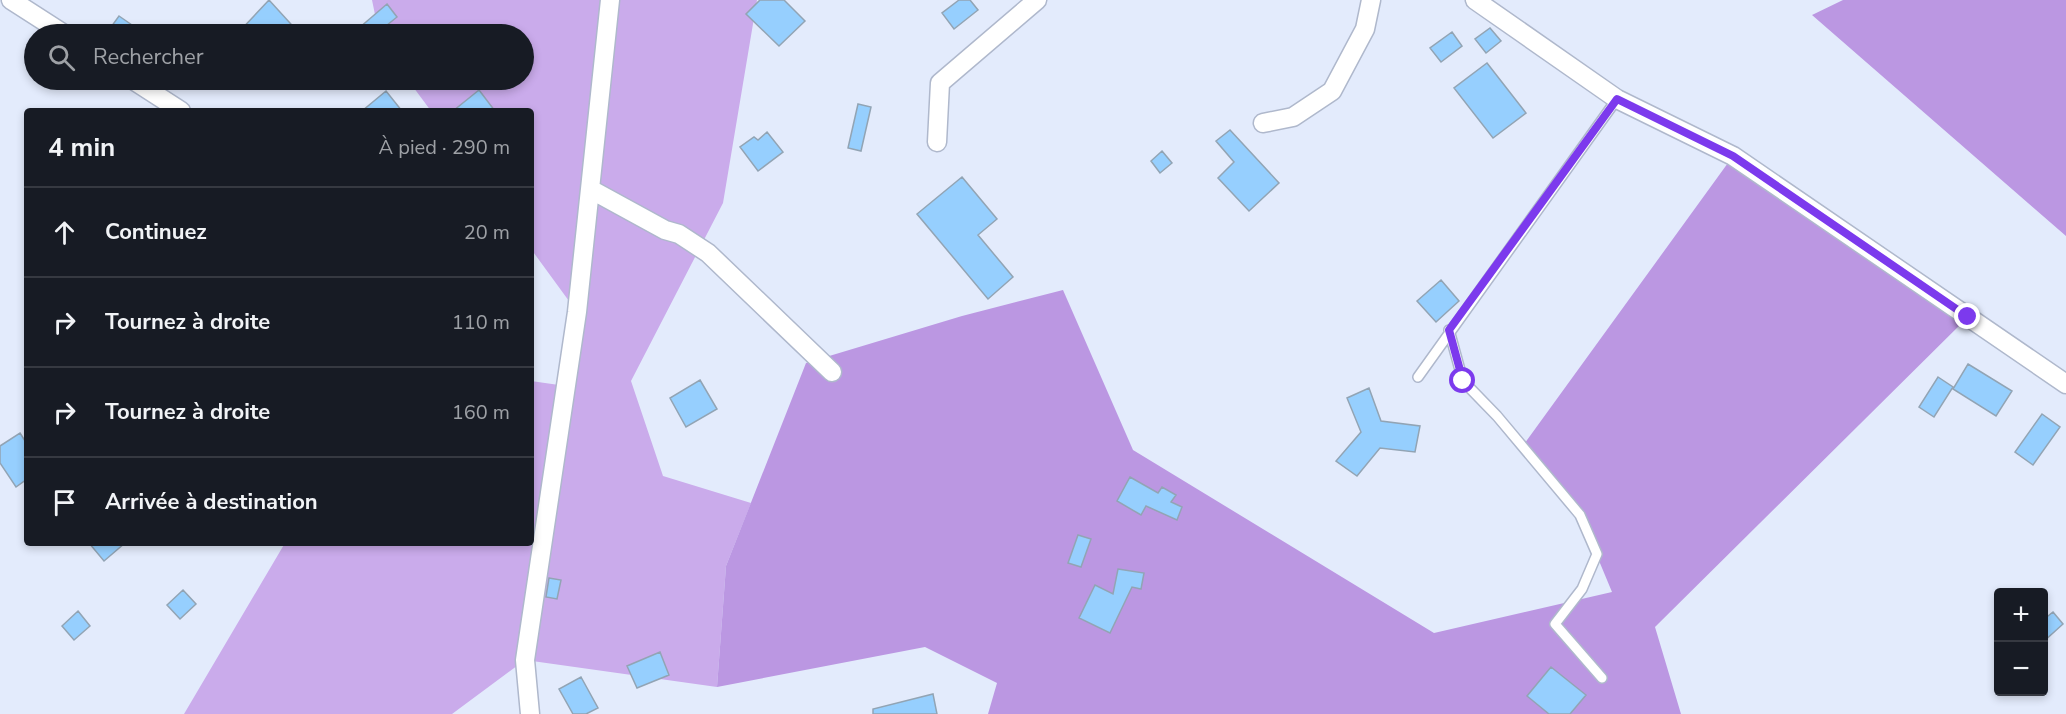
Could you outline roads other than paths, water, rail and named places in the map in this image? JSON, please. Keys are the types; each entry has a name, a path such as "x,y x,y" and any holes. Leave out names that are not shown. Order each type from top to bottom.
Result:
{"street":[{"path":"11,0 48,24"},
{"path":"530,714 525,660 577,312 610,0"},
{"path":"937,142 940,83 1037,0"},
{"path":"1263,123 1293,117 1332,91 1365,29 1371,0"},
{"path":"1475,0 1617,99 1733,156 2066,384"},
{"path":"148,90 176,108"},
{"path":"590,189 664,230 679,234 708,253 832,372"}],"lane":[{"path":"1418,377 1449,330 1617,99"},
{"path":"1449,330 1463,381 1497,416 1580,515 1597,554 1582,589 1555,624 1602,678"}]}
